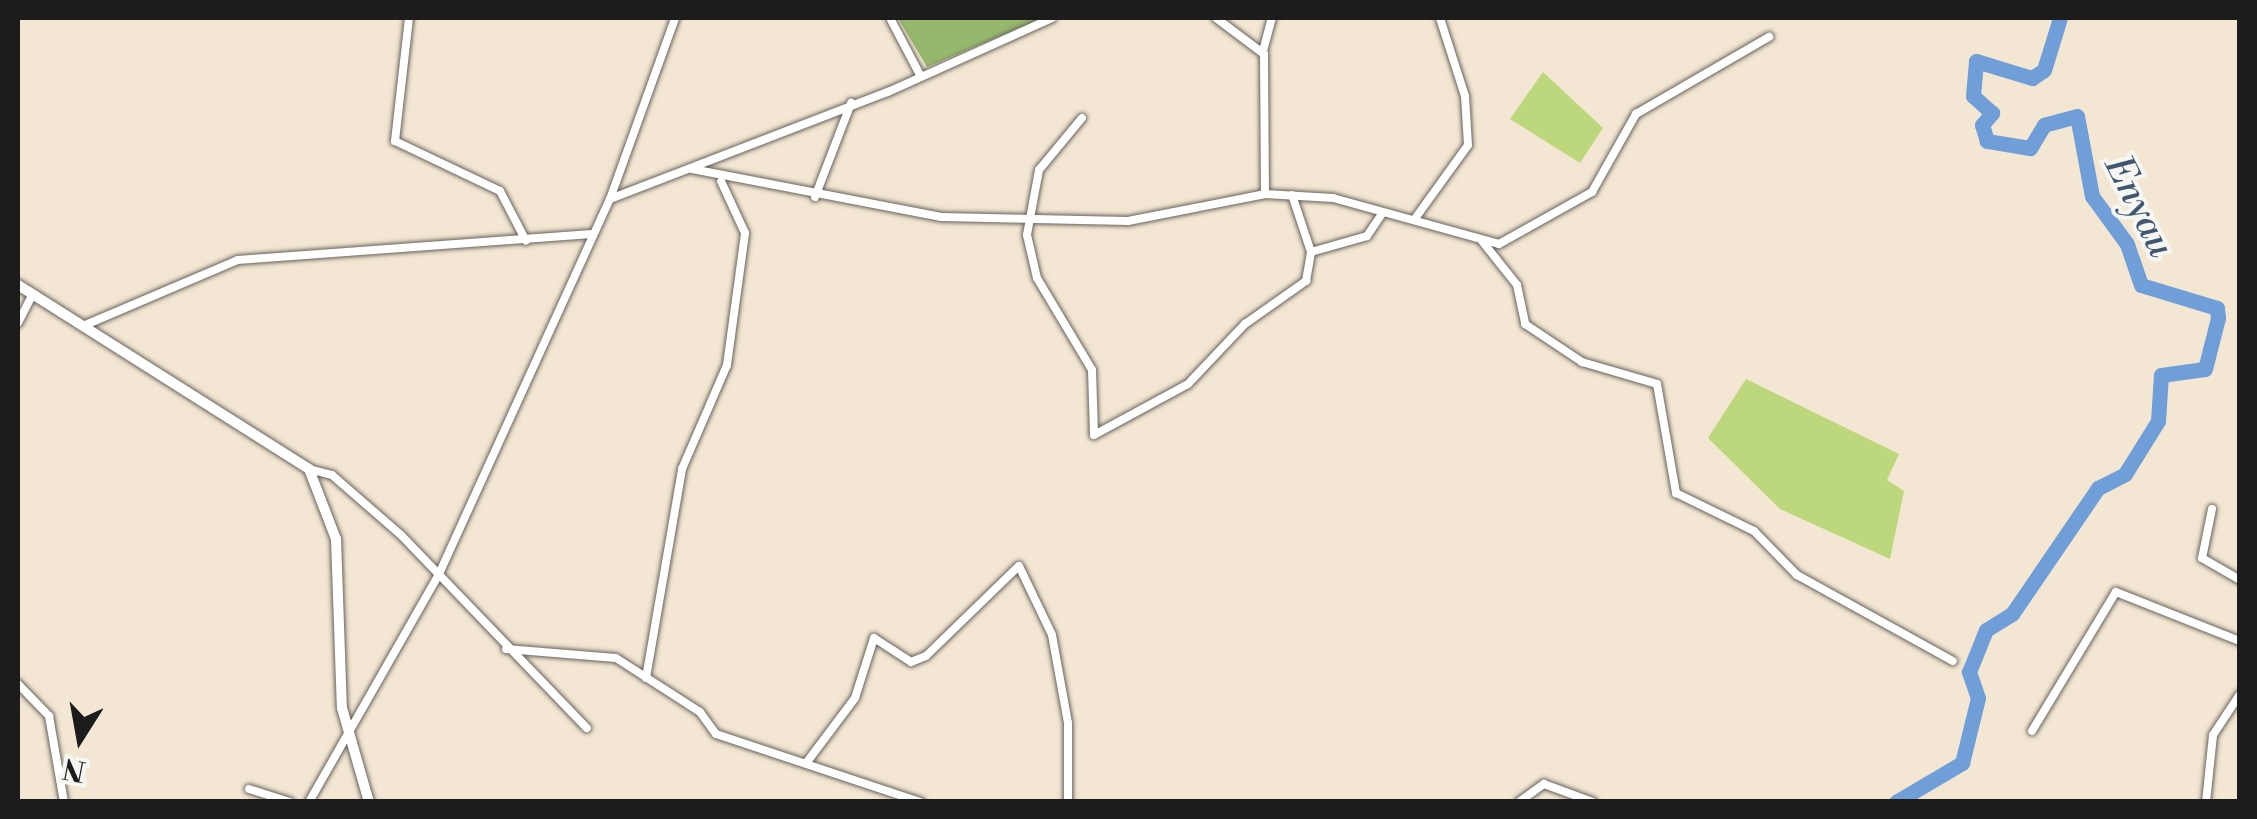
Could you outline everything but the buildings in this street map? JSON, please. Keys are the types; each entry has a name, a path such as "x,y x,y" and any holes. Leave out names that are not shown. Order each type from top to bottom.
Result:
{"street":[{"path":"409,18 390,132 414,155 500,190 526,241"},
{"path":"309,802 347,742 439,574 610,199 675,18"},
{"path":"890,18 920,75"},
{"path":"610,199 1052,18"},
{"path":"1216,18 1263,52"},
{"path":"1265,194 1263,52 1272,18"},
{"path":"1414,220 1468,145 1465,96 1440,18"},
{"path":"692,168 721,181 941,217 1028,214 1128,221 1265,194 1292,195 1414,220 1482,240 1517,238 1579,202 1636,114 1769,36"},
{"path":"814,197 850,103"},
{"path":"1082,118 1039,170 1028,214 1032,268 1092,370 1094,436 1188,384 1245,324 1306,281 1311,252 1292,195"},
{"path":"646,678 680,480 730,344 728,306 745,233 721,181"},
{"path":"1311,252 1367,236 1382,214"},
{"path":"83,326 238,260 591,234"},
{"path":"1482,240 1517,285 1525,324 1582,362 1657,384 1676,493 1754,531 1797,575 1952,661"},
{"path":"18,285 309,470 340,482 439,574 506,650 587,728"},
{"path":"18,323 33,294"},
{"path":"309,470 340,565 347,742 369,802"},
{"path":"2212,508 2202,558 2240,580"},
{"path":"806,762 855,698 874,638 912,662 926,656 1018,566 1052,635 1068,723 1068,802"},
{"path":"2032,732 2116,592 2240,641"},
{"path":"506,650 616,658 700,712 716,734 921,802"},
{"path":"18,684 49,716 64,802"},
{"path":"2206,802 2213,735 2240,694"},
{"path":"1518,802 1544,784 1593,802"},
{"path":"249,789 290,802"}],"green space":[{"path":"898,18 1035,18 1036,21 927,67"},
{"path":"1543,72 1603,128 1580,163 1510,119"},
{"path":"1746,379 1899,454 1887,480 1904,491 1890,559 1780,509 1708,438"}],"waterway":[{"name":"Enyau","path":"1896,802 1962,763 1978,698 1969,672 1986,630 2012,614 2098,488 2125,474 2158,421 2161,375 2205,369 2218,318 2217,308 2141,285 2127,244 2092,196 2077,116 2044,125 2030,148 1987,141 1982,125 1992,113 1973,96 1976,61 2032,78 2044,70 2060,18"}]}
